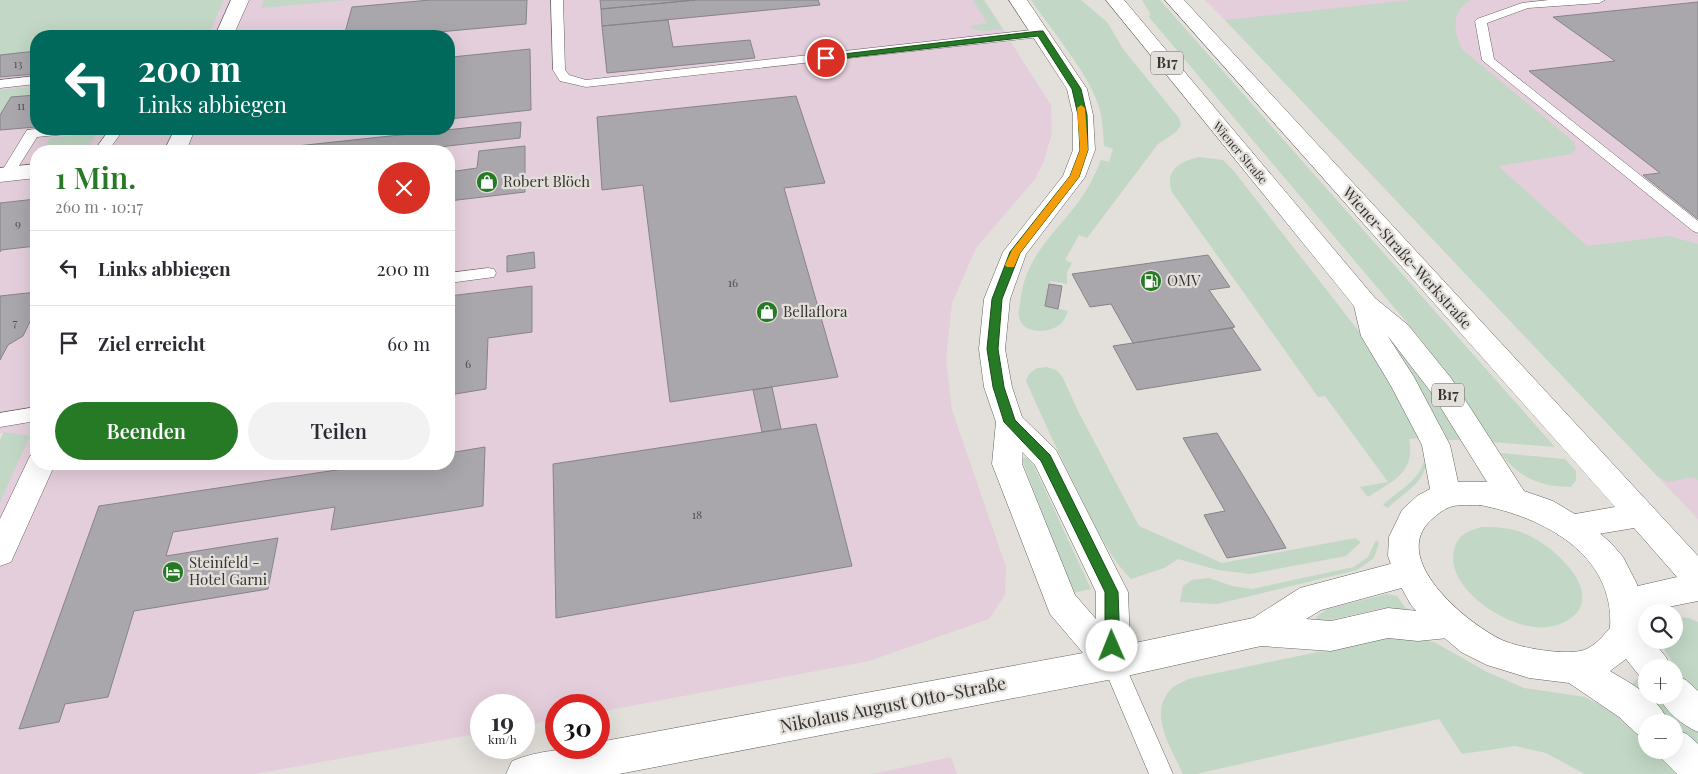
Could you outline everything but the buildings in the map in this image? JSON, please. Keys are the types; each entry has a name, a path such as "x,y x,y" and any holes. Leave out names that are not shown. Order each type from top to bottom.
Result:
{"street":[{"path":"227,30 240,0"},
{"path":"1018,0 1077,89 1083,115 1084,150 1074,177 1015,252 997,299 992,349 998,387 1010,422 1008,464 1062,604 1113,663"},
{"name":"Wiener Straße","path":"1115,0 1366,304 1399,330 1441,385 1513,499"},
{"name":"Wiener-Straße-Werkstraße","path":"1174,0 1698,578"},
{"path":"4,175 30,172"},
{"name":"Wiener Straße","path":"1366,304 1374,336 1404,384 1436,445 1446,496"},
{"path":"1010,422 1046,458 1112,592 1113,663"},
{"path":"0,554 37,470"},
{"path":"1649,659 1627,617 1616,573 1598,550 1569,526 1541,510 1513,499 1480,493 1446,496 1422,507 1406,528 1403,546 1409,573 1423,597 1448,623 1489,650 1536,666 1575,667 1605,658 1627,617 1698,587"},
{"path":"1569,526 1640,515"},
{"name":"Nikolaus August Otto-Straße","path":"1261,631 1312,598 1409,573"},
{"name":"Nikolaus August Otto-Straße","path":"525,774 1113,663 1261,631 1331,636 1388,623 1418,626 1448,623"},
{"path":"1575,667 1632,705 1642,714"},
{"path":"1683,700 1698,715"},
{"path":"1683,755 1698,769"}],"lane":[{"path":"557,0 559,70 564,78 578,84 596,84 624,79 1040,33"},
{"path":"1599,0 1526,5 1481,21 1488,60 1698,228"},
{"path":"0,84 30,81"},
{"path":"4,175 31,135"},
{"path":"455,277 488,274"},
{"path":"0,420 30,415"},
{"path":"1113,663 1160,774"}],"shaded area":[{"path":"0,0 984,0 1051,105 1052,133 1044,161 1035,179 976,248 952,303 946,360 952,410 1006,567 1005,595 989,619 869,661 610,710 610,694 545,694 545,721 535,724 535,694 470,694 470,735 255,774 0,774 0,440 4,433 0,433"},
{"path":"1205,0 1698,0 1698,519 1225,20"},
{"path":"951,757 957,774 873,774"}],"green space":[{"path":"0,0 224,0 211,30 30,30 30,52 0,55"},
{"path":"264,0 347,0 261,8"},
{"path":"973,0 984,0 1003,29 981,31 969,26 987,23"},
{"path":"1031,0 1081,0 1108,23 1123,49 1179,118 1181,125 1176,132 1158,144 1087,238 1079,235 1065,260 1072,263 1067,272 1067,284 1050,281 1045,306 1068,311 1059,326 1041,331 1026,327 1019,318 1023,286 1028,270 1044,244 1084,194 1101,160 1109,162 1113,149 1104,146 1100,109 1086,79"},
{"path":"1142,0 1160,0 1555,447 1491,442 1419,337 1148,16 1151,15"},
{"path":"1410,0 1471,0 1460,10 1456,24 1460,45 1464,51 1574,142 1576,149 1571,154 1498,166 1587,246 1669,236 1698,244 1698,480 1694,477 1668,482 1657,476 1225,20"},
{"path":"30,87 30,95 11,97 0,115 0,90"},
{"path":"95,135 90,145 46,145 50,138"},
{"path":"1199,157 1223,160 1233,170 1364,338 1421,438 1409,439 1409,460 1400,475 1368,497 1360,487 1388,482 1325,396 1318,397 1172,192 1170,178 1172,172 1180,164"},
{"path":"1388,332 1409,356 1462,440 1448,440 1419,387 1384,333"},
{"path":"1047,367 1056,370 1062,376 1078,411 1139,526 1222,563 1355,538 1361,542 1346,556 1250,574 1218,570 1178,559 1164,568 1131,579 1116,561 1099,532 1061,457 1026,381 1029,374 1037,368"},
{"path":"4,432 30,436 0,502 0,440"},
{"path":"1500,453 1565,459 1576,471 1576,480 1571,487 1540,483 1515,469"},
{"path":"1025,457 1031,460 1091,589 1073,593 1022,460"},
{"path":"1423,463 1426,464 1421,478 1388,508 1383,505 1412,481"},
{"path":"1481,527 1506,528 1524,533 1556,554 1577,579 1582,592 1581,604 1574,616 1557,625 1542,627 1525,625 1491,610 1476,599 1464,586 1456,572 1453,557 1456,544 1461,536"},
{"path":"1376,540 1379,543 1374,558 1357,570 1217,604 1180,602 1183,586 1192,580 1209,578 1232,586 1252,589 1354,567 1368,557"},
{"path":"1387,594 1397,596 1407,610 1384,608 1320,622 1316,617 1327,609"},
{"path":"1683,618 1698,622 1698,695 1683,681 1683,659 1670,659 1664,649 1683,649"},
{"path":"1391,637 1434,642 1487,672 1524,688 1585,697 1617,714 1638,731 1638,759 1671,759 1686,774 1585,774 1546,753 1515,746 1462,754 1439,719 1196,774 1183,774 1164,732 1161,709 1164,699 1171,689 1188,679"},
{"path":"1638,678 1638,690 1632,684"},
{"path":"1653,704 1671,704 1680,714 1663,714"},
{"path":"1683,717 1698,732 1698,748 1683,733"}],"slow traffic":[{"path":"1010,265 1015,252 1074,177 1084,150 1081,108"}],"place":[{"name":"Robert Blöch","path":"487,182"},
{"name":"OMV","path":"1151,281"},
{"name":"Bellaflora","path":"767,312"},
{"name":"Steinfeld - Hotel Garni","path":"173,572"}],"route":[{"path":"826,58 1040,33 1077,89 1083,115 1084,150 1074,177 1015,252 997,299 992,349 998,387 1010,422 1046,458 1112,592 1112,646"}]}
